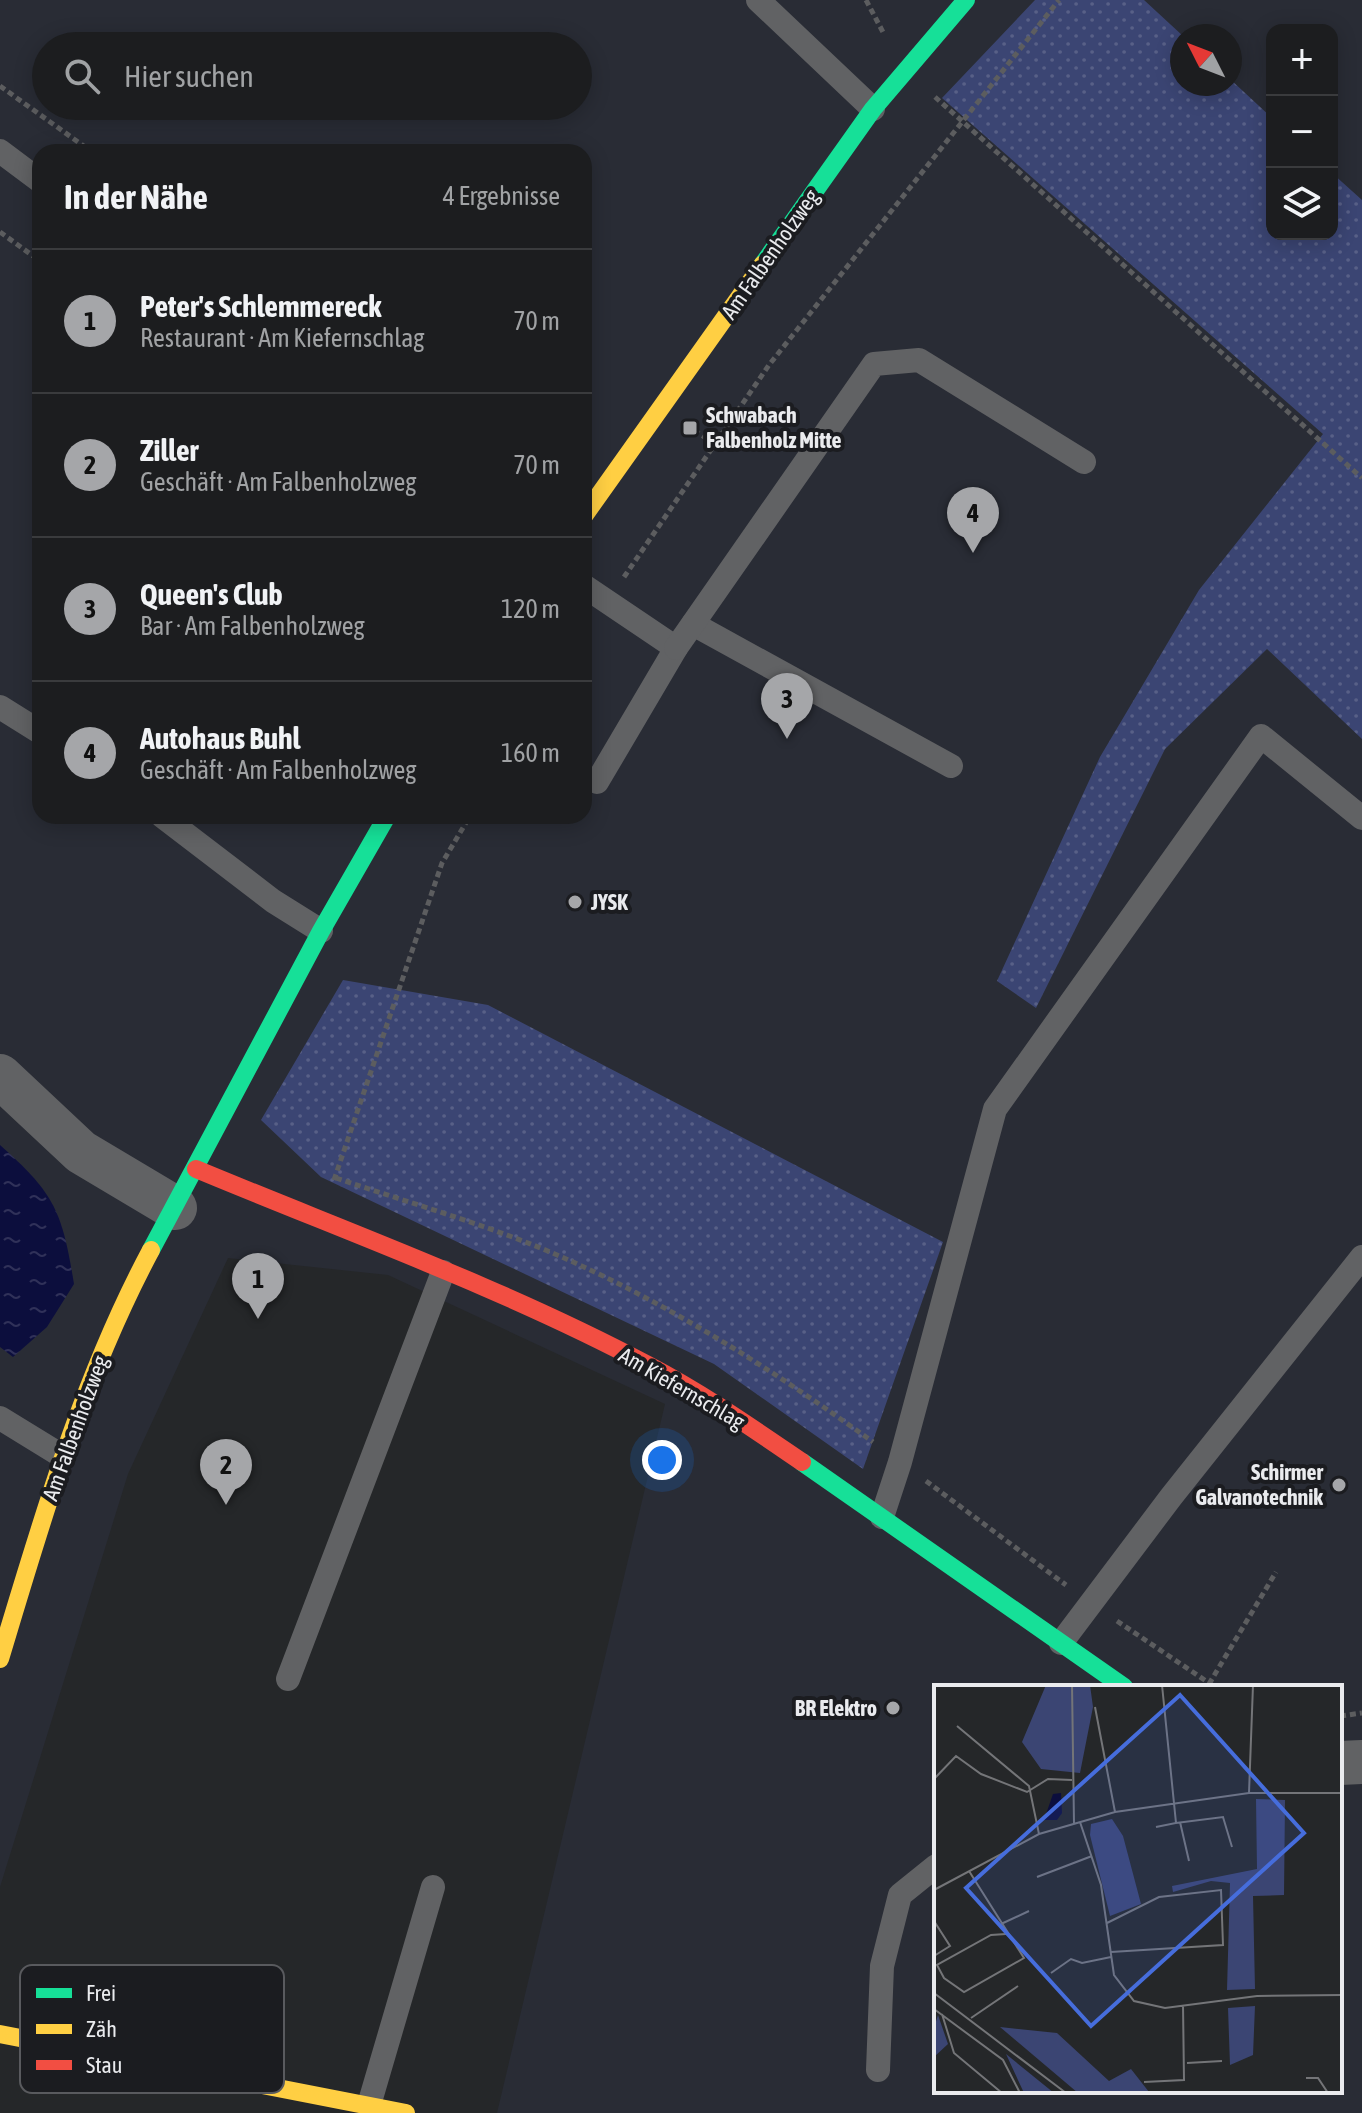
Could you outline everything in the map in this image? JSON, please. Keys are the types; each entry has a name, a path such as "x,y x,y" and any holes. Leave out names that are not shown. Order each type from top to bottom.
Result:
{"street":[{"name":"Am Falbenholzweg","path":"592,505 873,109 966,0"},
{"name":"Am Falbenholzweg","path":"0,1659 62,1456 127,1295 321,931 382,824"},
{"path":"0,1076 81,1152 175,1208"},
{"name":"Am Kiefernschlag","path":"196,1169 538,1312 649,1365 747,1424 1121,1685"},
{"path":"1342,1763 1362,1762"},
{"path":"0,2034 20,2038"},
{"path":"284,2089 406,2113"}],"lane":[{"path":"758,0 873,109"},
{"path":"0,151 32,175"},
{"path":"597,782 676,648 874,364 919,360 1084,462"},
{"path":"592,592 676,648"},
{"path":"693,624 951,766"},
{"path":"0,707 32,727"},
{"path":"882,1517 900,1462 995,1109 1261,736 1362,818"},
{"path":"172,824 273,901 321,931"},
{"path":"1061,1643 1171,1497 1362,1257"},
{"path":"288,1679 443,1272"},
{"path":"0,1418 62,1456"},
{"path":"1079,1685 1092,1664"},
{"path":"878,2070 882,1966 900,1895 934,1868"},
{"path":"369,2105 433,1887"}],"path":[{"path":"607,603 769,365 960,120 1059,0"},
{"path":"905,71 1362,478"},
{"path":"0,86 32,109"},
{"path":"47,120 81,144"},
{"path":"0,232 32,255"},
{"path":"690,428 715,444"},
{"path":"335,1178 442,863 465,824"},
{"path":"1209,1685 1276,1572"},
{"path":"1342,1716 1362,1713"}],"shaded area":[{"path":"0,0 1362,0 1362,2113 497,2113 665,1404 388,1275 228,1258 128,1474 0,1887"},
{"path":"1035,0 1144,0 1170,24 1170,96 1242,96 1242,90 1266,112 1266,240 1338,240 1338,178 1362,200 1362,739 1267,649 1165,749 1036,1008 997,981 1100,757 1199,590 1323,434 942,98"},
{"path":"343,980 488,1005 943,1242 863,1469 714,1364 321,1177 261,1120"}],"water":[{"path":"0,1145 33,1177 53,1206 65,1238 74,1284 47,1327 13,1357 0,1347"}],"traffic: fast":[{"path":"763,264 873,109 966,0"},
{"path":"151,1250 321,931 382,824"},
{"path":"802,1462 1121,1685"}],"traffic: slow":[{"path":"592,505 763,264"},
{"path":"0,1659 84,1399 126,1299 151,1250"},
{"path":"0,2034 20,2038"},
{"path":"284,2089 406,2113"}],"traffic: jam":[{"path":"196,1169 481,1286 593,1337 688,1387 802,1462"}],"place":[{"name":"Schwabach Falbenholz Mitte","path":"690,428"},
{"name":"Autohaus Buhl","path":"973,553"},
{"name":"Queen's Club","path":"787,739"},
{"name":"JYSK","path":"575,902"},
{"name":"Peter's Schlemmereck","path":"258,1319"},
{"name":"Schirmer Galvanotechnik","path":"1339,1485"},
{"name":"Ziller","path":"226,1505"},
{"name":"BR Elektro","path":"893,1708"}]}
